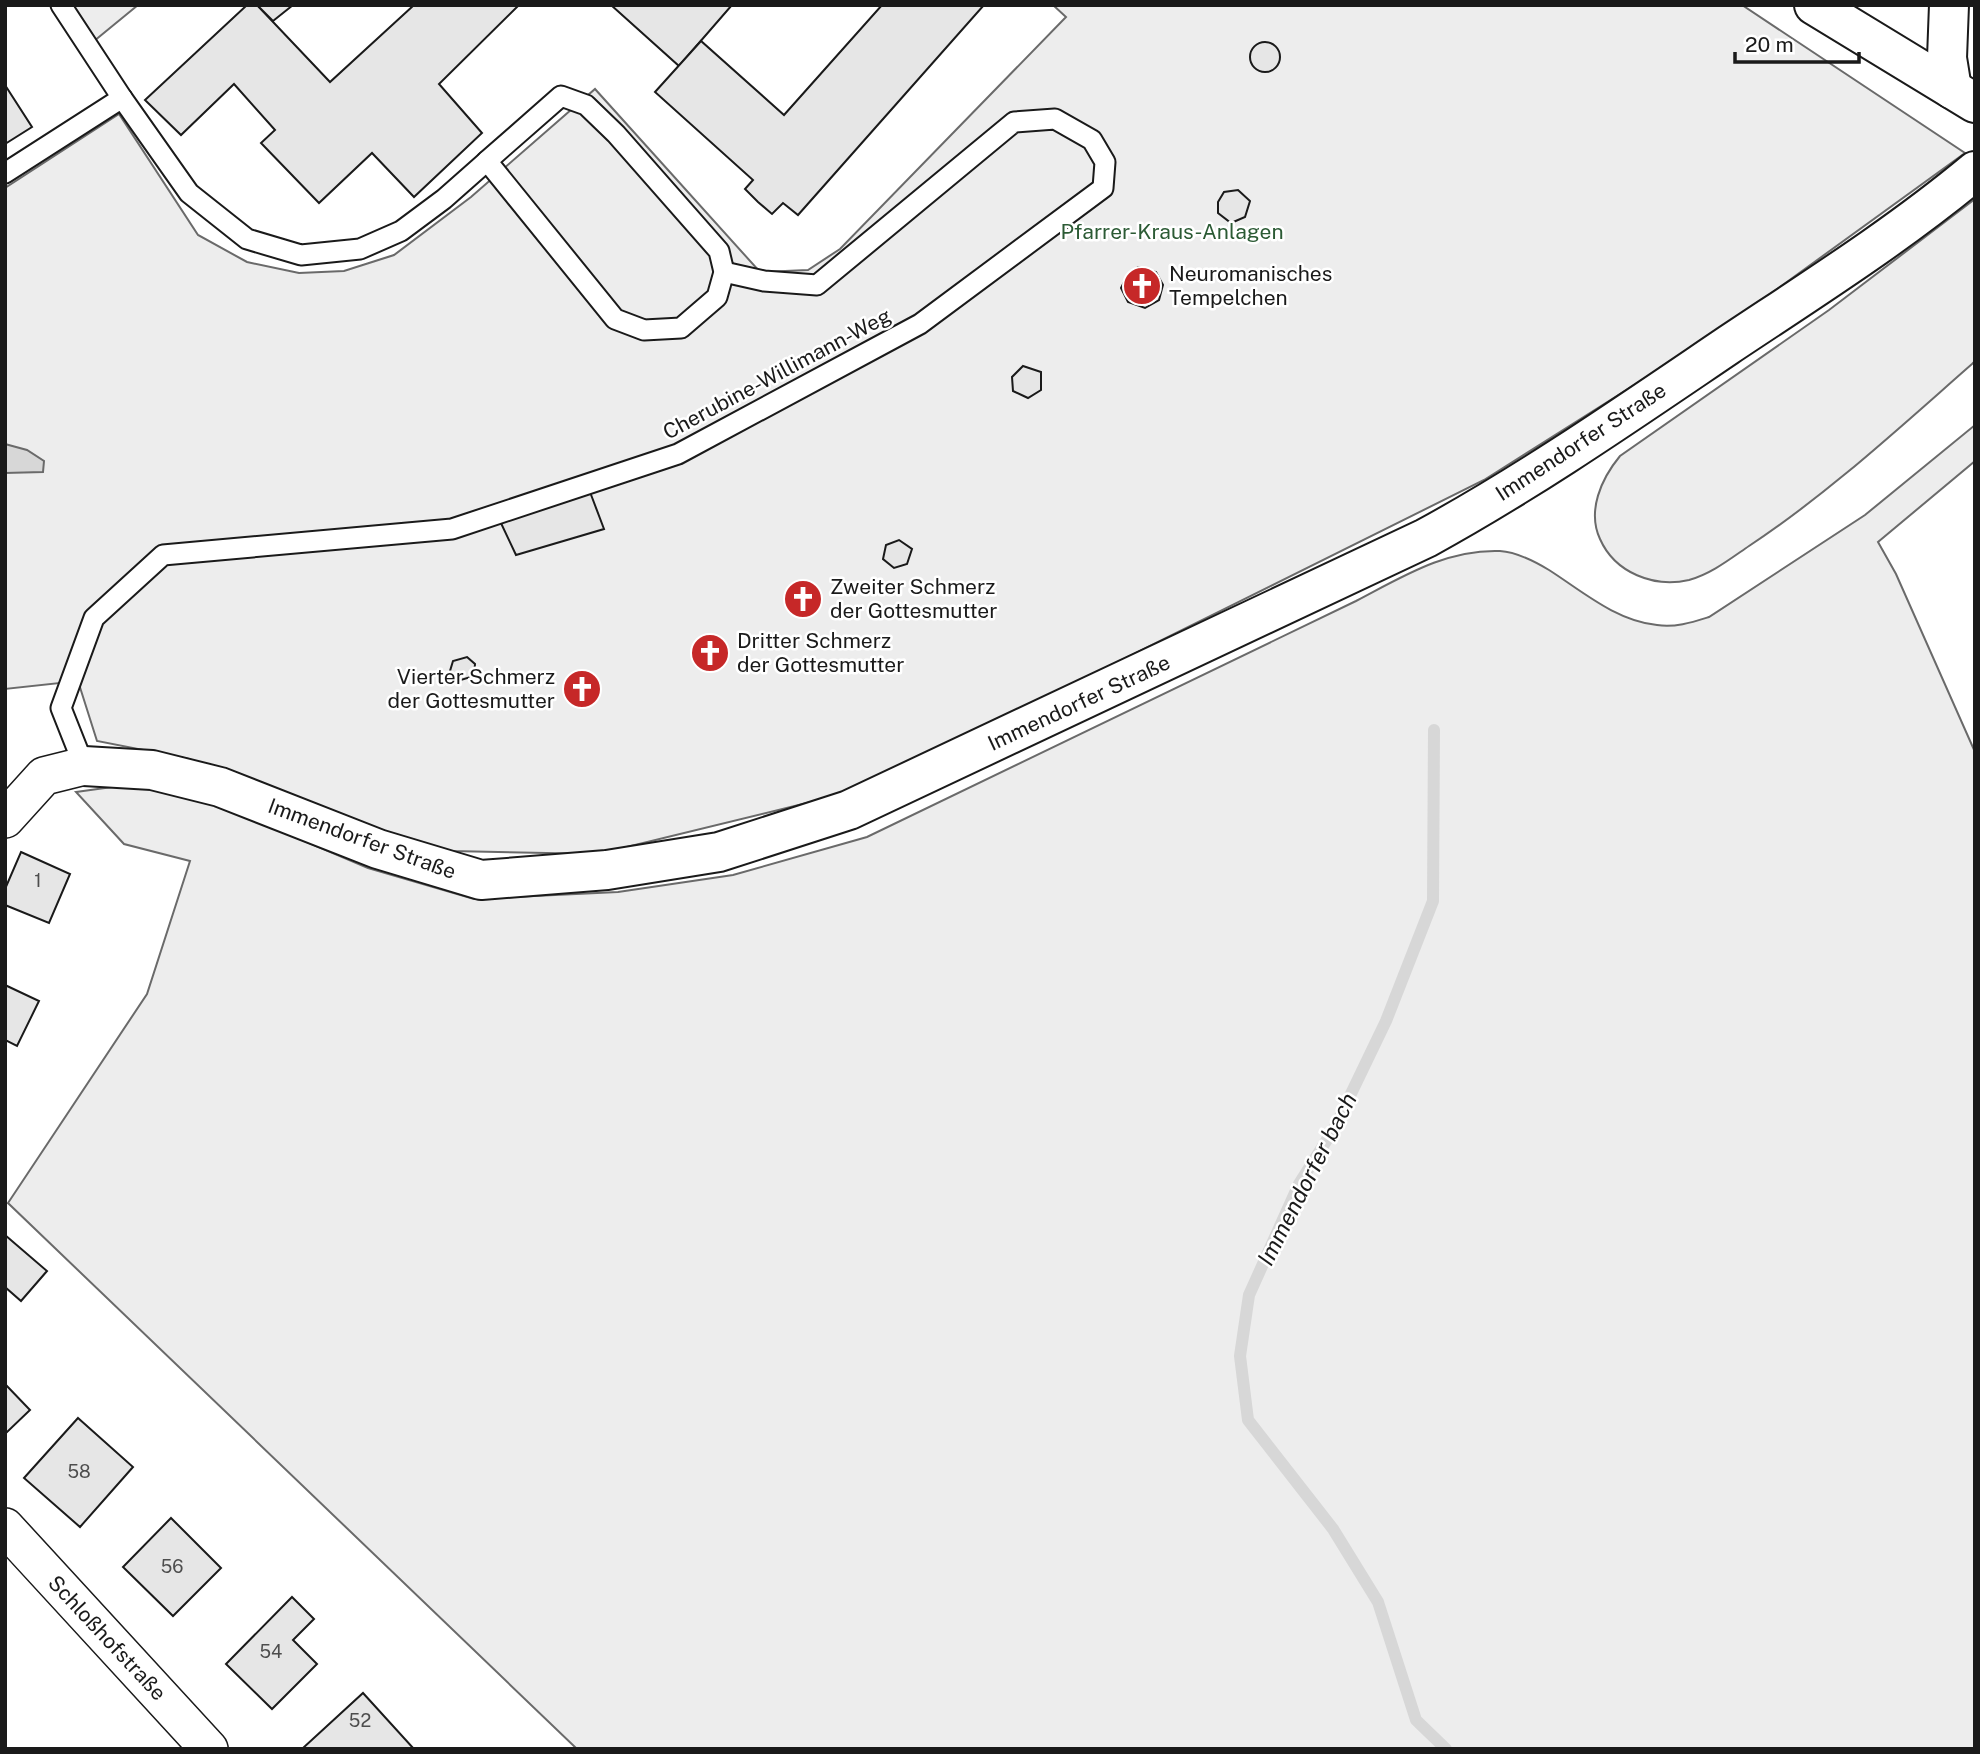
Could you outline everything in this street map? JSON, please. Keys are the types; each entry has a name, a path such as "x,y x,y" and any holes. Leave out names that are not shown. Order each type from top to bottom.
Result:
{"street":[{"path":"1949,5 1947,58 1963,96"},
{"path":"1825,7 1963,96"},
{"name":"Immendorfer Straße","path":"84,766 152,769 220,787 378,849 481,880 607,870 719,852 849,810 1160,665 1455,522 1518,485 1875,247 1975,171"},
{"path":"5,819 44,776 84,766"},
{"name":"Schloßhofstraße","path":"5,1527 209,1749"}],"lane":[{"path":"61,5 189,193 247,239 301,256 360,249 401,231 444,199 487,161 561,96 586,105 616,134 719,251 724,272 717,297 681,328 644,330 614,319 487,161"},
{"path":"5,173 122,98"},
{"name":"Cherubine-Willimann-Weg","path":"84,766 61,708 94,618 163,555 452,529 678,454 920,324 1103,188 1105,162 1092,140 1055,119 1014,122 817,285 764,281 724,272"}],"green space":[{"path":"66,5 138,5 88,46"},
{"name":"Pfarrer-Kraus-Anlagen","path":"1053,5 1742,5 1965,153 1715,334 1484,480 900,770 823,799 598,854 451,851 373,832 189,759 97,741 78,681 5,689 5,188 119,114 198,235 247,262 299,273 344,271 394,255 471,197 595,89 760,272 808,270 840,249 1066,17"},
{"path":"1975,199 1975,361 1835,482 1779,526 1713,570 1689,580 1662,582 1637,575 1615,561 1600,539 1595,517 1602,485 1620,456 1829,310"},
{"path":"1975,425 1975,461 1878,542 1896,574 1975,752 1975,1749 577,1749 8,1203 147,994 190,861 124,844 76,792 134,784 215,803 368,868 474,899 618,892 733,875 867,837 1408,574 1461,555 1500,551 1519,555 1549,570 1614,611 1642,622 1670,626 1709,617 1865,515"}],"shaded area":[{"path":"5,444 27,450 44,461 43,472 5,473"}],"building":[{"path":"247,5 257,5 330,82 414,5 519,5 439,84 482,133 414,197 372,153 319,203 261,143 275,130 234,84 181,135 145,100"},
{"path":"257,5 293,5 273,21"},
{"path":"611,5 732,5 679,66"},
{"path":"882,5 984,5 798,215 783,203 772,214 758,202 745,189 753,180 655,92 701,41 784,115"},
{"path":"1265,42 1271,43 1279,51 1279,63 1271,71 1265,72 1259,71 1251,63 1250,57 1251,51 1259,43"},
{"path":"5,85 32,127 5,144"},
{"path":"1238,190 1250,201 1245,217 1231,223 1218,213 1218,202 1224,192"},
{"name":"Neuromanisches Tempelchen","path":"1138,267 1156,272 1163,285 1159,300 1145,308 1128,302 1121,288 1127,276"},
{"path":"1023,366 1041,372 1041,390 1028,398 1013,391 1012,377"},
{"path":"590,492 604,529 516,555 500,521"},
{"path":"899,540 912,549 907,564 894,568 883,559 886,545"},
{"name":"Zweiter Schmerz der Gottesmutter","path":"801,585 815,589 816,603 807,611 792,607 789,595"},
{"name":"Dritter Schmerz der Gottesmutter","path":"713,639 722,646 722,661 708,668 696,660 698,645"},
{"path":"467,657 475,664 474,676 461,680 450,671 453,661"},
{"name":"Vierter Schmerz der Gottesmutter","path":"583,678 596,686 594,697 582,701 569,693 570,681"},
{"path":"21,852 70,874 49,923 5,905 5,889"},
{"path":"5,985 39,1001 17,1046 5,1040"},
{"path":"5,1235 47,1271 21,1301 5,1287"},
{"path":"5,1384 30,1410 5,1434"},
{"path":"78,1418 133,1467 80,1527 24,1478"},
{"path":"171,1518 221,1568 173,1616 123,1567"},
{"path":"292,1597 314,1619 293,1640 317,1664 272,1709 226,1664"},
{"path":"363,1693 414,1749 303,1748"}],"waterway":[{"name":"Immendorfer bach","path":"1434,730 1433,901 1386,1021 1335,1127 1299,1184 1249,1295 1240,1356 1248,1420 1333,1529 1378,1602 1416,1720 1446,1749"}],"place":[{"name":"Neuromanisches Tempelchen","path":"1142,286"},
{"name":"Zweiter Schmerz der Gottesmutter","path":"803,599"},
{"name":"Dritter Schmerz der Gottesmutter","path":"710,653"},
{"name":"Vierter Schmerz der Gottesmutter","path":"582,689"}]}
